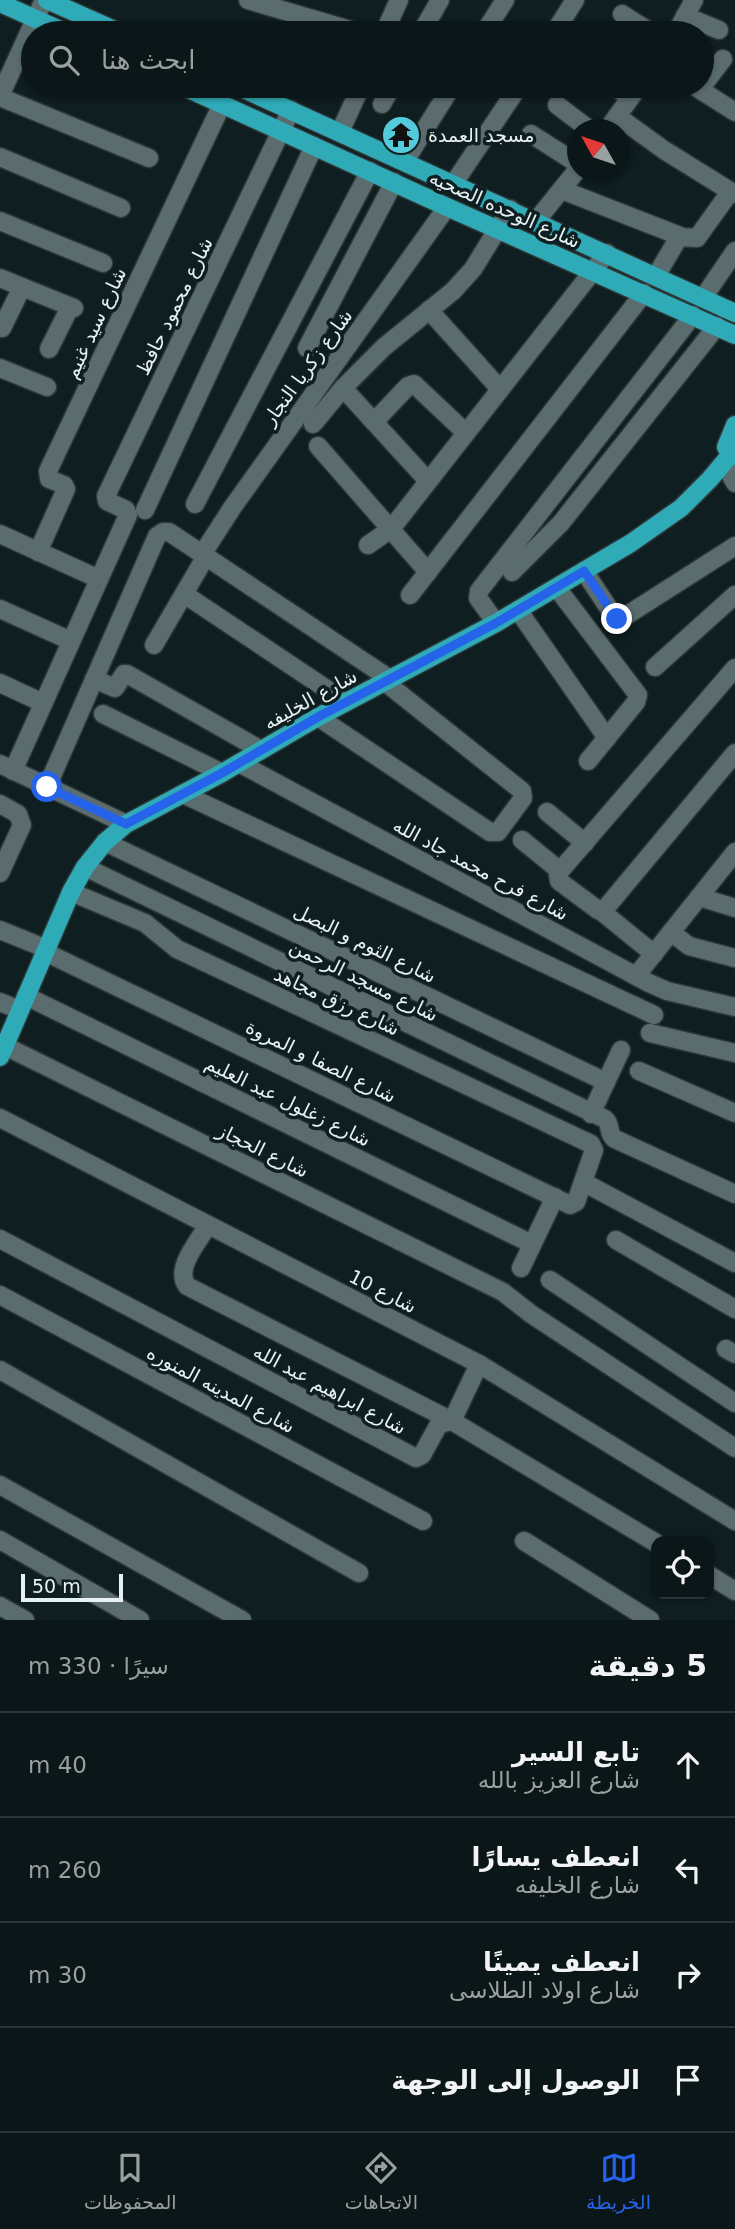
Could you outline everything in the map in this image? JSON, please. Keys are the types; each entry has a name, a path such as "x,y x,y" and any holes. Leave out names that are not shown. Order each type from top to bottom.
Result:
{"main road":[{"path":"46,0 94,21"},
{"path":"0,3 40,21"},
{"name":"شارع الوحده الصحيه","path":"210,98 735,335"},
{"path":"228,106 238,98"},
{"name":"شارع الوحده الصحيه","path":"268,98 735,313"},
{"path":"697,317 706,299"},
{"path":"730,458 727,443 735,425"},
{"name":"شارع الخليفه","path":"2,1052 71,891 85,867 105,842 126,824 558,588 665,520 696,494 730,458"}],"street":[{"path":"35,19 46,0"},
{"path":"248,0 319,21"},
{"path":"389,21 399,0"},
{"path":"428,21 440,0"},
{"path":"492,21 505,0"},
{"path":"562,21 575,0"},
{"path":"682,21 691,4 709,21"},
{"path":"622,14 633,21"},
{"path":"714,25 719,30"},
{"path":"21,50 0,96 149,159"},
{"path":"714,69 723,59"},
{"path":"340,132 356,98"},
{"path":"382,104 385,98"},
{"path":"405,161 444,98"},
{"path":"454,183 511,98"},
{"path":"615,119 630,98"},
{"path":"713,98 735,112"},
{"path":"557,104 576,119"},
{"name":"شارع سيد غنيم","path":"38,552 66,489 64,485 49,479 48,471 228,106"},
{"name":"شارع محمود حافظ","path":"99,579 128,515 126,510 109,503 106,495 291,110"},
{"path":"562,190 680,236 697,238 732,193 664,150 630,132"},
{"path":"531,134 567,159"},
{"path":"145,510 314,146"},
{"path":"0,158 121,208"},
{"path":"195,504 370,171"},
{"path":"307,348 394,182"},
{"path":"536,221 568,182"},
{"name":"شارع زكريا النجار","path":"154,645 232,508 447,207"},
{"path":"313,424 343,388 384,347 453,291 473,269 510,209"},
{"path":"0,221 103,263"},
{"path":"656,276 680,236"},
{"path":"706,299 735,251"},
{"path":"368,545 391,529 607,253"},
{"path":"0,278 72,307 49,349"},
{"path":"2,328 22,287"},
{"path":"410,595 644,293"},
{"path":"429,310 500,389"},
{"path":"496,623 478,598 479,591 697,317"},
{"path":"512,572 561,523 717,326"},
{"path":"0,368 47,387"},
{"path":"374,422 408,386 414,384 466,432"},
{"path":"343,388 428,481"},
{"path":"318,446 428,572"},
{"path":"730,458 735,483"},
{"path":"47,787 157,536 169,532 388,680 522,791 523,798 500,830 491,832 318,717"},
{"path":"0,534 99,579 43,703 7,768 126,824"},
{"path":"584,571 614,616 621,619 735,546"},
{"path":"558,588 639,697 588,761"},
{"path":"184,594 346,702"},
{"path":"655,667 735,595"},
{"path":"0,609 71,641"},
{"path":"518,610 607,738"},
{"path":"654,954 559,881 558,875 735,668"},
{"path":"94,679 115,688 124,674 127,674 261,750"},
{"path":"0,684 43,703"},
{"path":"103,715 222,773"},
{"path":"601,911 735,753"},
{"name":"شارع فرح محمد جاد الله","path":"239,763 636,976 667,991 735,1007"},
{"path":"183,794 652,1024 735,1053"},
{"path":"0,804 14,810 22,819 22,825 0,873"},
{"path":"547,812 585,843"},
{"path":"522,840 560,871"},
{"name":"شارع الثوم و البصل","path":"105,842 606,1082"},
{"path":"636,976 735,852"},
{"name":"شارع مسجد الرحمن","path":"85,867 607,1121 615,1139 735,1194"},
{"name":"شارع رزق مجاهد","path":"71,891 145,923 177,949 590,1143 594,1150 583,1182"},
{"path":"699,897 735,908"},
{"name":"شارع الصفا و المروة","path":"0,930 569,1205 573,1205 577,1200 583,1182"},
{"path":"671,932 689,946 735,958"},
{"name":"شارع زغلول عبد العليم","path":"0,1002 23,1003 532,1244"},
{"path":"591,1114 621,1050"},
{"name":"شارع الحجاز","path":"2,1052 503,1293 735,1448"},
{"path":"639,1070 735,1113"},
{"name":"شارع 10","path":"0,1118 479,1364 735,1521"},
{"path":"583,1182 735,1263"},
{"path":"521,1268 555,1197"},
{"path":"208,1225 183,1269 187,1286 452,1420 651,1540"},
{"name":"شارع ابراهيم عبد الله","path":"0,1239 416,1458 422,1455 439,1424 452,1420"},
{"path":"616,1240 735,1309"},
{"path":"550,1280 735,1403"},
{"name":"شارع المدينه المنوره","path":"0,1295 422,1521"},
{"path":"452,1420 479,1364"},
{"path":"0,1370 359,1573"},
{"path":"0,1485 242,1620"},
{"path":"0,1540 140,1620"},
{"path":"524,1541 650,1620"},
{"path":"714,1578 735,1591"},
{"path":"0,1606 25,1620"}],"place":[{"name":"مسجد العمدة","path":"401,135"}],"route":[{"path":"47,787 126,824 222,773 318,717 496,623 584,571 617,619"}]}
